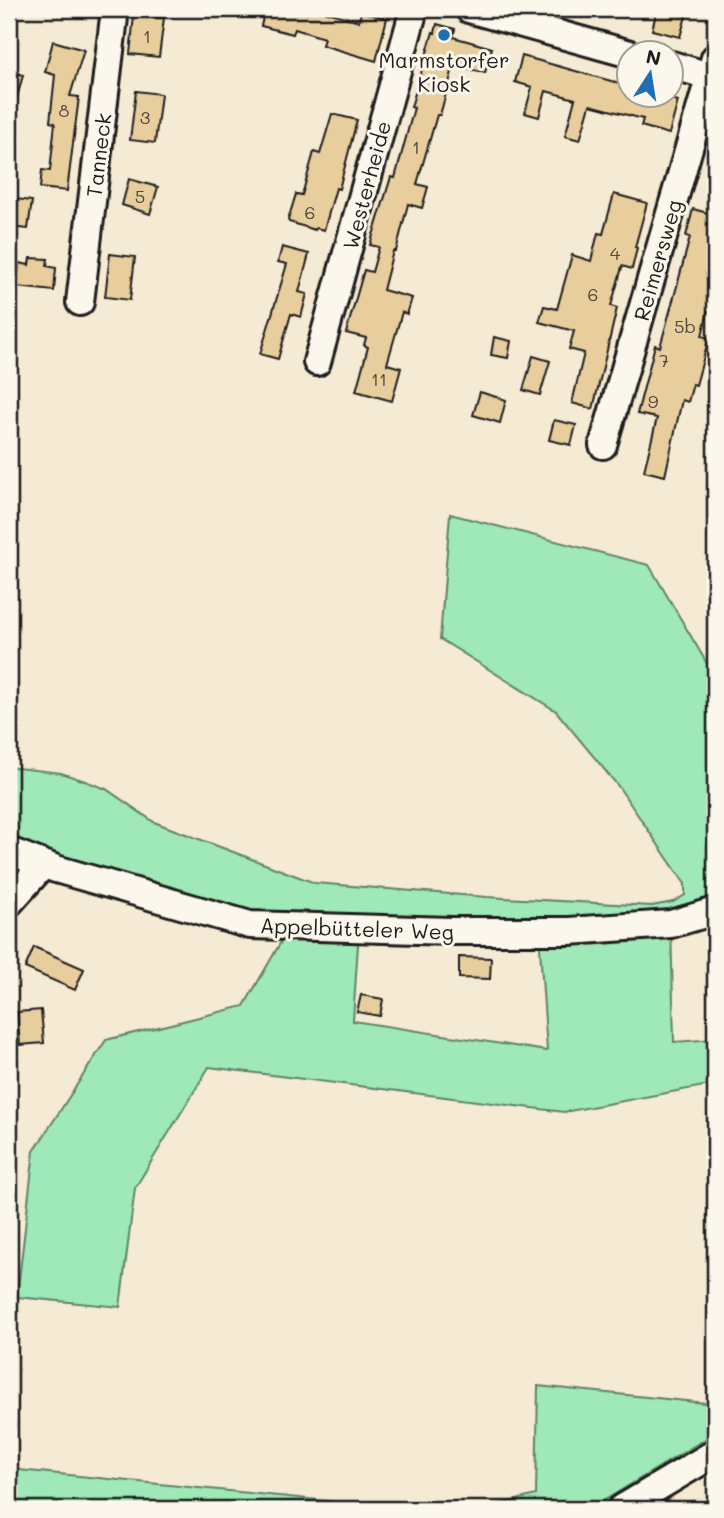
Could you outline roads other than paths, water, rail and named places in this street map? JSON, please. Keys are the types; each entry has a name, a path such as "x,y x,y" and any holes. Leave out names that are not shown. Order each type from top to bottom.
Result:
{"street":[{"name":"Tanneck","path":"80,302 115,9"},
{"name":"Westerheide","path":"317,362 414,9"},
{"path":"469,9 616,50"},
{"path":"686,67 714,71"},
{"name":"Reimersweg","path":"603,445 714,71"},
{"name":"Appelbütteler Weg","path":"9,851 43,865 250,925 451,931 569,931 671,924 715,911"},
{"path":"9,903 43,865"},
{"path":"621,1509 715,1453"}],"place":[{"name":"Marmstorfer Kiosk","path":"444,35"}]}
